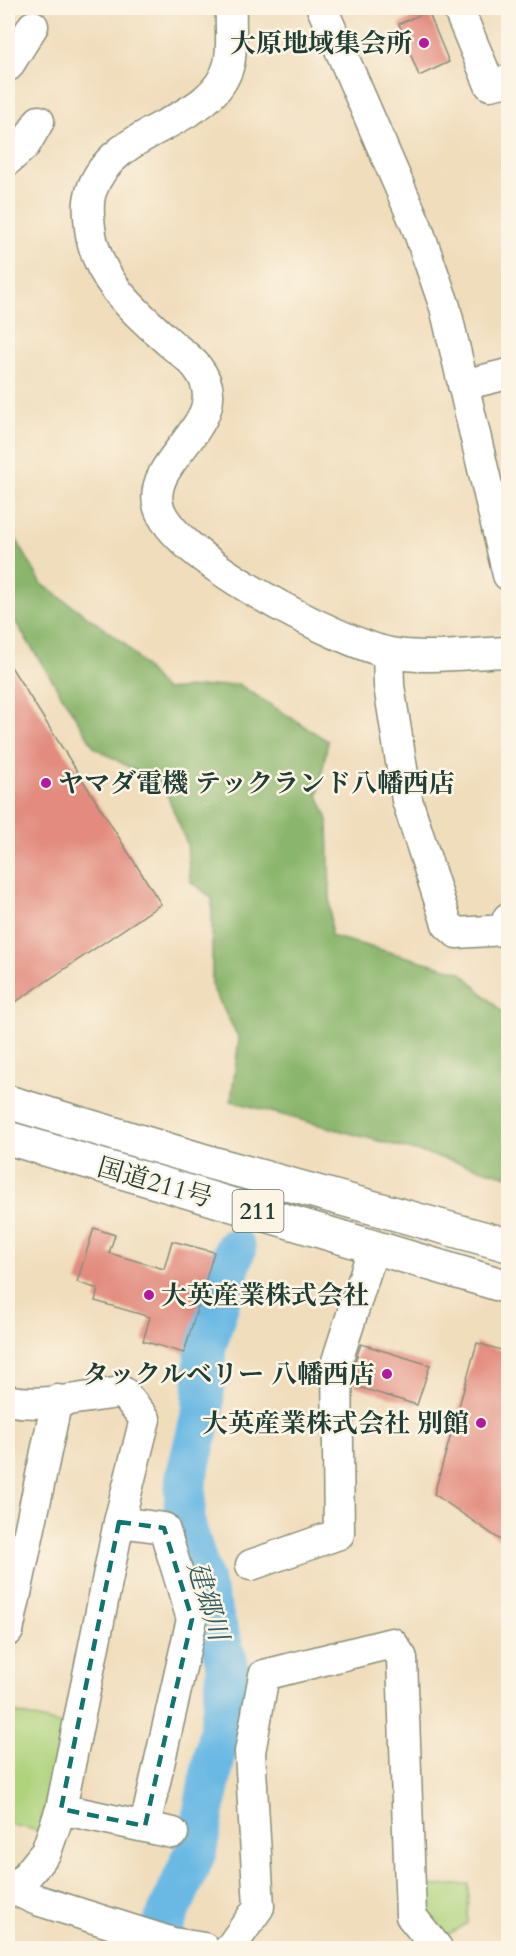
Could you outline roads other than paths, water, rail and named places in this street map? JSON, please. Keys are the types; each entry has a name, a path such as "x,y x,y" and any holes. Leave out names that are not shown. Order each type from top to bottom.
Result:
{"highway":[{"name":"国道211号","path":"8,1102 212,1163 508,1245"},
{"name":"国道211号","path":"8,1138 508,1287"}],"street":[{"path":"231,8 229,64 212,95 176,119 127,144 99,172 90,196 92,244 108,279 126,303 197,367 206,385 207,408 198,426 159,480 158,504 170,529 214,564 263,598 320,626 388,653 405,655 508,652"},
{"path":"322,8 417,227 445,307 508,575"},
{"path":"458,8 490,85 508,81"},
{"path":"8,66 33,27"},
{"path":"8,160 26,145 39,121"},
{"path":"463,385 508,375"},
{"path":"388,653 389,686 407,800 447,924 457,933 505,930 508,918"},
{"path":"251,1565 339,1534 337,1361 374,1246"},
{"path":"8,1400 16,1402 57,1400 123,1392 145,1419 120,1522 61,1809 46,1852 12,1888 37,1900 157,1937 204,1948"},
{"path":"8,1631 57,1400"},
{"path":"61,1809 159,1829 192,1619 164,1528 120,1522"},
{"path":"230,1948 259,1908 250,1752 264,1675 392,1643 402,1658 411,1916 437,1948"}],"waterway":[{"name":"建郷川","path":"153,1948 196,1851 221,1723 228,1666 184,1522 186,1478 203,1410 205,1348 235,1249"}],"place":[{"name":"大原地域集会所","path":"424,43"},
{"name":"ヤマダ電機 テックランド八幡西店","path":"46,783"},
{"name":"大英産業株式会社","path":"149,1295"},
{"name":"タックルベリー 八幡西店","path":"387,1374"},
{"name":"大英産業株式会社 別館","path":"481,1423"}]}
